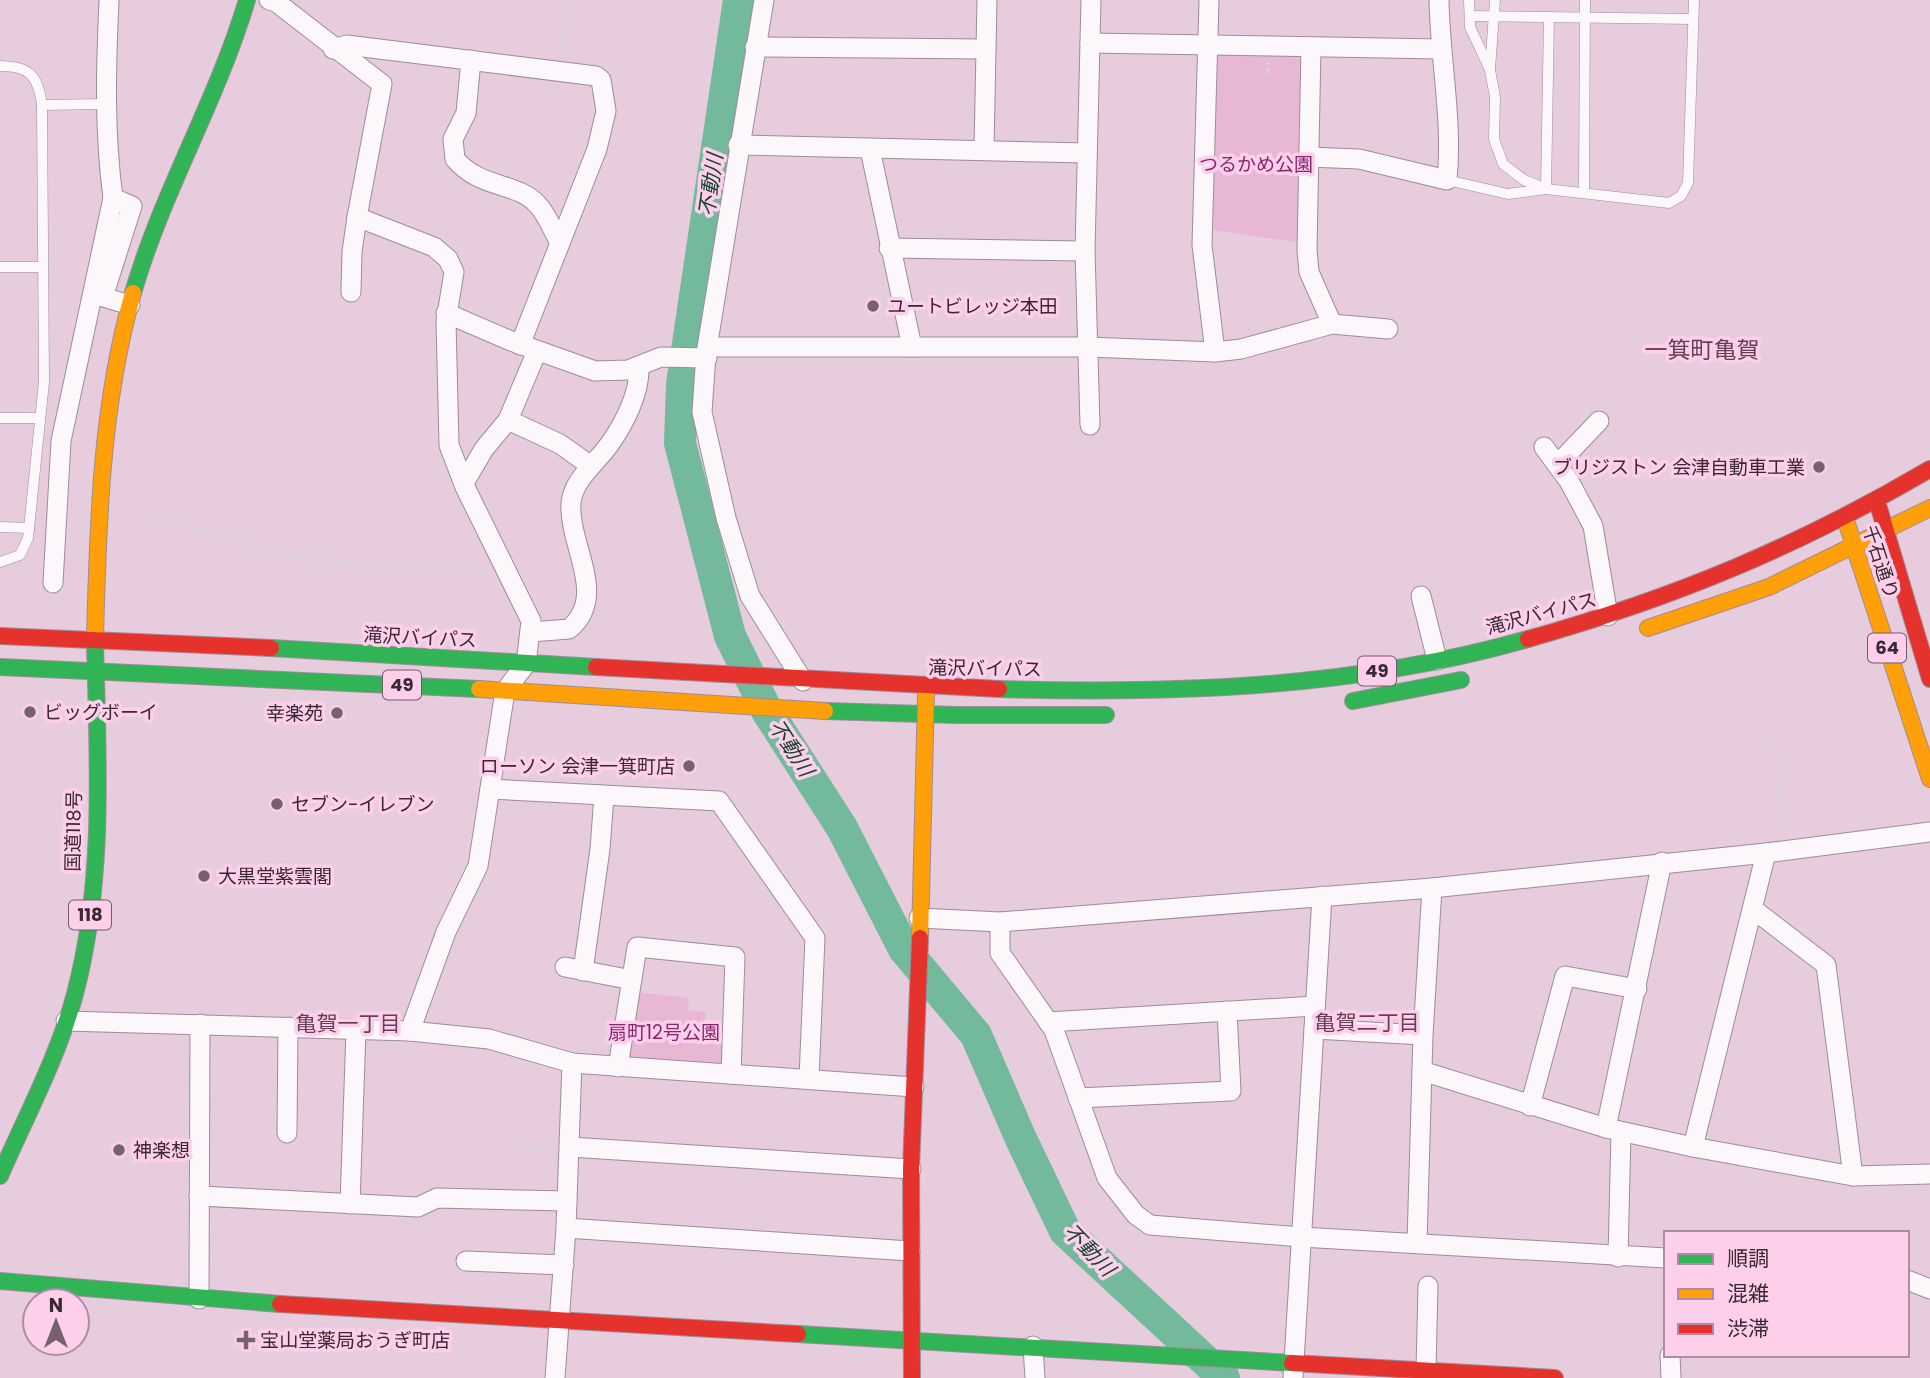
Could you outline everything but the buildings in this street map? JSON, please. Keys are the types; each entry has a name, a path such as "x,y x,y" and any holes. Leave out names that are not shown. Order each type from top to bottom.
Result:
{"main road":[{"name":"国道118号","path":"0,1176 66,1021 89,933 95,852 97,541 110,396 130,305 158,215 243,4"},
{"name":"滝沢バイパス","path":"0,636 95,638 926,688 1074,691 1246,687 1338,678 1437,660 1642,607 1733,569 1845,517 1930,468"},
{"name":"千石通り","path":"1877,500 1930,679"},
{"path":"1634,633 1769,587 1930,508"},
{"name":"千石通り","path":"1845,517 1930,779"},
{"name":"49","path":"0,667 95,668 925,717 1119,715"},
{"name":"49","path":"1336,704 1480,675"},
{"path":"912,1378 911,1169 918,924 925,821 926,688"},
{"path":"0,1282 199,1299 1224,1358 1293,1370 1426,1370 1555,1378"}],"street":[{"path":"53,583 61,441 113,198 105,104 109,0"},
{"path":"269,0 276,2 333,49 382,84 357,217 351,292"},
{"path":"764,0 703,354 702,412 726,518 750,596 794,680"},
{"path":"984,149 986,0"},
{"path":"1090,425 1085,251 1091,0"},
{"path":"1209,0 1202,245 1215,352"},
{"path":"1308,157 1359,159 1447,180 1450,153 1440,49 1439,0"},
{"path":"1090,43 1440,49"},
{"path":"333,49 347,45 596,76 601,80 606,111 597,149 560,243 508,419 484,449 464,483"},
{"path":"755,47 985,49"},
{"path":"1311,47 1309,272 1332,324"},
{"path":"471,60 466,113 453,139 455,159 477,179 529,198 538,204 560,243"},
{"path":"738,145 1086,153"},
{"path":"870,149 912,347"},
{"path":"113,198 132,206 103,297 130,305"},
{"path":"357,217 435,247 448,259 454,272 446,313 449,445 464,483 531,621 527,664 505,691 478,866 446,932 410,1031"},
{"path":"889,247 1085,251"},
{"path":"446,313 529,348 595,371 613,372 639,367 662,357 703,354 912,347 1088,347 1215,352 1241,349 1332,324 1388,330"},
{"path":"531,632 569,629 582,614 588,583 576,547 572,503 575,491 591,466 610,444 637,390 639,367"},
{"path":"508,419 560,444 591,466"},
{"path":"1557,465 1599,421"},
{"path":"1544,447 1593,526 1608,616"},
{"path":"1422,596 1437,660"},
{"path":"490,789 719,801 815,938 809,1078"},
{"path":"604,796 600,849 574,969 632,981"},
{"path":"918,924 1000,922 1432,888 1766,853 1785,848 1930,832"},
{"path":"1693,1147 1766,853"},
{"path":"1618,1257 1613,1130 1662,862"},
{"path":"1417,1242 1423,1035 1432,888"},
{"path":"1293,1370 1322,896"},
{"path":"1753,909 1826,965 1853,1176"},
{"path":"1000,922 1000,953 1006,966 1055,1030 1107,1178 1136,1215 1150,1225 1301,1237 1664,1258"},
{"path":"618,1067 638,947 736,957 731,1074"},
{"path":"1530,1105 1565,975 1637,989"},
{"path":"1048,1022 1315,1006"},
{"path":"1078,1098 1231,1091 1227,1011"},
{"path":"66,1021 410,1031 489,1039 572,1063 914,1087"},
{"path":"199,1299 200,1024"},
{"path":"287,1133 288,1027"},
{"path":"1314,1029 1423,1035"},
{"path":"350,1204 356,1030"},
{"path":"555,1378 566,1228 572,1063"},
{"path":"1422,1071 1613,1130 1693,1147 1853,1176 1930,1174"},
{"path":"570,1147 911,1169"},
{"path":"199,1196 418,1208 437,1198 567,1201"},
{"path":"566,1228 910,1251"},
{"path":"466,1261 564,1265"},
{"path":"1909,1281 1930,1289"},
{"path":"1426,1370 1428,1286"},
{"path":"1033,1346 1035,1378"},
{"path":"1670,1357 1671,1378"}],"lane":[{"path":"1469,0 1470,27 1490,70"},
{"path":"1495,0 1490,70 1494,97 1494,139 1503,164 1524,180 1546,189"},
{"path":"1584,193 1585,0"},
{"path":"1447,180 1508,194 1546,189 1669,203 1681,196 1688,183 1694,0"},
{"path":"1470,16 1693,19"},
{"path":"1546,189 1549,17"},
{"path":"0,66 18,66 31,74 39,87 42,105 44,382 29,528 20,555 0,562"},
{"path":"42,105 105,104"},
{"path":"0,267 43,267"},
{"path":"0,418 40,418"},
{"path":"0,527 29,528"}],"path":[{"path":"559,71 565,0"},
{"path":"147,514 293,557 379,566 419,563 509,575"},
{"path":"1773,746 1785,848"},
{"path":"502,1149 570,1147"}],"green space":[{"name":"つるかめ公園","path":"1212,50 1307,52 1302,243 1206,229"},
{"name":"扇町12号公園","path":"636,992 689,998 688,1010 706,1012 704,1036 729,1037 728,1070 626,1062"}],"waterway":[{"name":"不動川","path":"739,0 682,384 680,443 730,636 767,711 842,828 904,949 976,1035 1065,1231 1224,1378"}],"traffic: fast":[{"path":"133,293 159,219 221,74 247,0"},
{"path":"999,689 1199,688 1332,678 1398,668 1528,639"},
{"path":"0,1176 60,1041 85,951 97,820 95,644"},
{"path":"271,648 596,667"},
{"path":"0,667 479,689"},
{"path":"1353,701 1461,680"},
{"path":"825,711 956,715 1106,715"},
{"path":"0,1281 280,1304"},
{"path":"798,1334 1292,1363"}],"traffic: slow":[{"path":"95,638 103,464 114,378 133,293"},
{"path":"1648,628 1769,587 1930,508"},
{"path":"1847,524 1930,779"},
{"path":"479,689 825,711"},
{"path":"920,938 926,695"}],"traffic: jam":[{"path":"1528,639 1634,606 1735,568 1832,522 1930,469"},
{"path":"1879,508 1930,679"},
{"path":"0,636 271,648"},
{"path":"596,667 999,689"},
{"path":"912,1378 911,1169 920,938"},
{"path":"280,1304 798,1334"},
{"path":"1292,1363 1555,1378"}],"place":[{"name":"ユートビレッジ本田","path":"873,306"},
{"name":"ブリジストン 会津自動車工業","path":"1819,467"},
{"name":"ビッグボーイ","path":"30,712"},
{"name":"幸楽苑","path":"337,713"},
{"name":"ローソン 会津一箕町店","path":"689,766"},
{"name":"セブン-イレブン","path":"277,804"},
{"name":"大黒堂紫雲閣","path":"204,876"},
{"name":"神楽想","path":"119,1150"},
{"name":"宝山堂薬局おうぎ町店","path":"246,1340"}],"district":[{"name":"一箕町亀賀","path":"1702,350"},
{"name":"亀賀二丁目","path":"1367,1023"},
{"name":"亀賀一丁目","path":"348,1024"}]}
